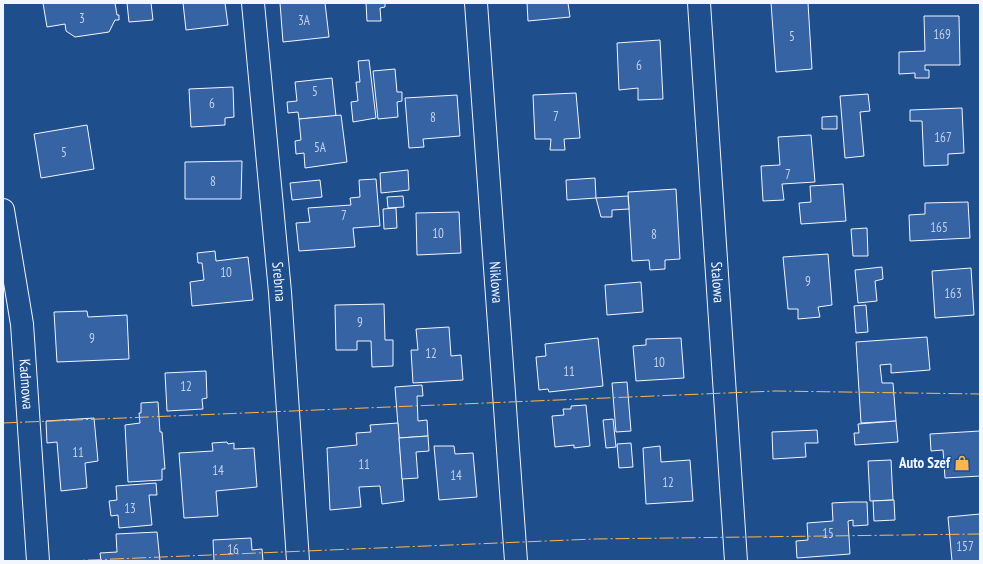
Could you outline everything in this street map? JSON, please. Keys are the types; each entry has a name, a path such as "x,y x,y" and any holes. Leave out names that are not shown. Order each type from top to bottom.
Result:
{"street":[{"name":"Srebrna","path":"253,3 280,292 298,561"},
{"name":"Niklowa","path":"476,3 516,561"},
{"name":"Stalowa","path":"699,3 736,561"},
{"name":"Kadmowa","path":"3,210 22,324 38,561"}],"building":[{"path":"43,3 115,3 119,20 115,20 109,32 75,37 66,31 65,24 47,27"},
{"path":"127,3 151,3 153,20 129,22"},
{"path":"183,3 225,3 228,25 186,30"},
{"path":"280,3 325,3 329,37 283,42"},
{"path":"366,3 385,3 385,7 380,8 381,21 367,21"},
{"path":"527,3 568,3 570,17 528,21"},
{"path":"771,3 808,3 812,69 776,72"},
{"path":"924,16 959,16 960,65 925,65 925,70 929,70 929,78 915,78 915,73 899,74 899,52 925,51"},
{"path":"660,40 663,99 638,100 638,88 619,90 617,43"},
{"path":"369,60 376,118 353,122 351,102 358,101 356,82 360,82 358,61"},
{"path":"395,69 397,92 402,92 402,101 397,102 398,117 378,119 373,71"},
{"path":"332,78 336,116 299,119 298,112 288,113 287,102 297,101 295,82"},
{"path":"233,87 234,117 225,118 225,125 191,127 189,89"},
{"path":"576,93 580,138 564,139 565,150 550,150 551,139 535,139 533,95"},
{"path":"868,94 870,111 860,112 864,156 845,158 840,96"},
{"path":"457,95 460,136 423,139 424,147 409,148 405,98"},
{"path":"962,108 964,153 948,154 948,165 924,166 922,121 910,121 910,110"},
{"path":"341,115 347,162 305,168 304,153 296,154 295,141 301,140 299,119"},
{"path":"837,116 837,129 822,129 822,117"},
{"path":"87,125 94,169 41,178 34,134"},
{"path":"811,135 815,182 782,184 784,200 763,201 761,166 780,165 778,137"},
{"path":"242,161 241,199 185,199 185,162"},
{"path":"408,170 409,190 381,193 380,173"},
{"path":"595,178 596,198 567,200 566,180"},
{"path":"376,179 380,226 353,228 355,247 299,251 296,223 310,222 308,208 351,205 350,198 360,197 359,180"},
{"path":"320,180 322,197 292,200 290,183"},
{"path":"843,184 846,221 801,224 799,203 811,202 810,186"},
{"path":"676,189 680,259 665,260 665,269 650,270 649,260 632,261 628,192"},
{"path":"403,196 404,207 388,208 387,197"},
{"path":"628,196 629,209 612,210 612,217 601,217 596,198"},
{"path":"968,202 970,238 910,241 909,215 925,214 925,203"},
{"path":"396,208 397,228 384,229 383,209"},
{"path":"459,212 461,253 417,255 416,213"},
{"path":"867,228 868,256 853,256 851,229"},
{"path":"215,251 216,261 248,257 253,300 192,306 190,282 204,280 202,263 198,263 197,253"},
{"path":"828,254 832,305 818,307 820,317 798,319 798,309 788,309 783,257"},
{"path":"882,267 883,279 875,281 877,301 858,303 855,270"},
{"path":"971,268 974,315 935,318 932,271"},
{"path":"641,282 643,312 607,315 605,285"},
{"path":"384,304 385,340 393,340 393,366 372,367 371,341 357,341 357,350 336,350 335,305"},
{"path":"866,305 868,332 856,333 854,306"},
{"path":"87,311 88,317 127,315 129,359 57,362 54,312"},
{"path":"449,327 451,356 461,355 463,380 413,383 411,350 418,350 416,329"},
{"path":"927,337 930,370 891,373 891,364 880,365 882,383 893,383 896,421 861,423 856,342"},
{"path":"598,338 603,386 549,392 548,389 539,390 536,357 546,356 545,344"},
{"path":"681,338 684,378 636,381 633,346 646,345 646,339"},
{"path":"206,371 207,398 202,399 203,409 167,411 165,373"},
{"path":"627,382 631,431 616,432 612,383"},
{"path":"422,385 423,396 417,396 418,421 427,420 428,436 399,438 395,387"},
{"path":"158,402 165,469 162,469 162,480 128,482 125,425 140,423 139,413 141,413 141,403"},
{"path":"586,405 590,446 574,448 574,445 555,447 552,416 564,415 563,409 571,409 571,406"},
{"path":"94,418 98,461 85,463 87,488 61,491 57,442 47,443 46,421"},
{"path":"613,419 616,447 606,448 603,420"},
{"path":"896,421 898,442 855,445 854,433 859,433 858,424"},
{"path":"398,423 404,501 382,504 380,486 359,487 361,507 330,510 327,448 357,445 356,433 371,432 370,425"},
{"path":"817,430 818,443 805,443 806,457 773,459 772,432"},
{"name":"Auto Szef","path":"980,431 980,476 945,478 943,450 931,451 930,434"},
{"path":"428,436 429,451 416,452 418,478 402,479 399,438"},
{"path":"227,442 228,444 234,443 234,449 254,448 257,487 216,491 218,516 184,518 179,453 213,451 212,443"},
{"path":"631,443 633,467 619,468 617,444"},
{"path":"434,446 454,446 455,454 473,453 477,497 439,500"},
{"path":"660,446 661,462 690,460 693,501 646,504 643,448"},
{"path":"891,460 893,500 870,501 868,461"},
{"path":"156,483 157,495 149,495 152,525 119,528 118,515 111,516 109,501 117,500 116,486"},
{"path":"894,500 895,520 874,521 873,501"},
{"path":"867,502 868,525 853,526 853,520 848,521 850,554 797,558 796,541 808,540 807,523 833,521 832,503"},
{"path":"980,514 980,561 952,561 948,517"},
{"path":"157,532 160,561 101,561 100,553 117,552 116,534"},
{"path":"251,538 252,550 262,549 263,561 214,561 213,540"}],"power":[{"path":"3,423 775,391 980,394"},
{"path":"66,561 594,539 980,534"}],"place":[{"name":"Auto Szef","path":"962,463"}]}
